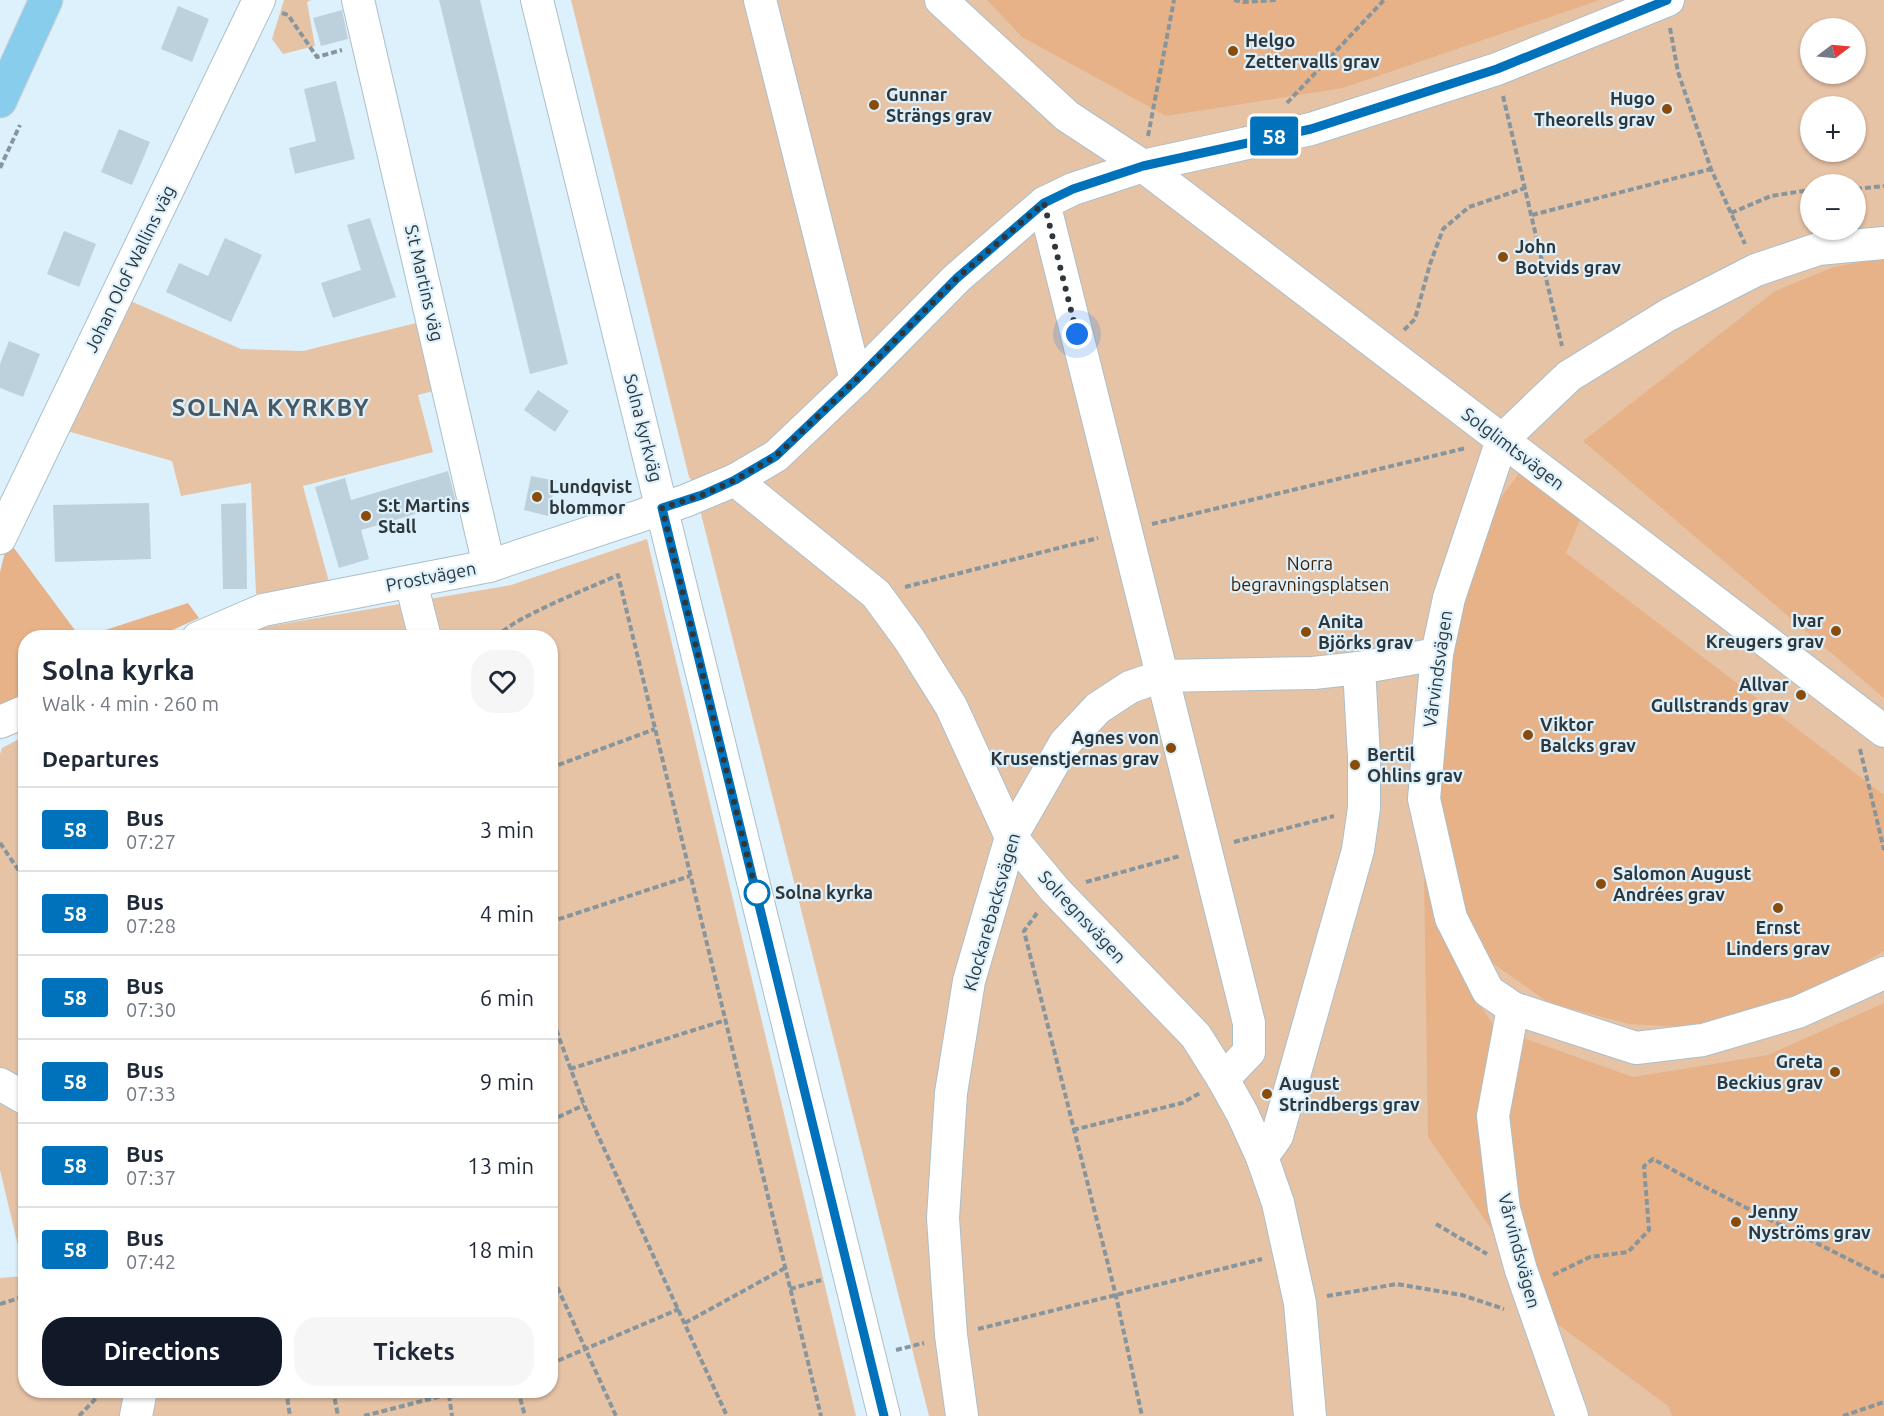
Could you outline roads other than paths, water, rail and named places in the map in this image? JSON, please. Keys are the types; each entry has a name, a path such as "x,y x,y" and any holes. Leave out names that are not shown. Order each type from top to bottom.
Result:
{"main road":[{"path":"0,101 46,0"}],"street":[{"name":"S:t Martins väg","path":"358,0 489,566"},
{"name":"Solna kyrkväg","path":"537,0 884,1416"},
{"path":"760,0 856,380"},
{"name":"Solglimtsvägen","path":"941,0 1067,116 1143,166 1884,731"},
{"name":"Prostvägen","path":"217,630 263,610 489,566 702,495 735,480 776,456 856,380 957,278 1044,203 1073,189 1143,166 1311,129 1497,69 1667,0"},
{"name":"Johan Olof Wallins väg","path":"0,538 259,1"},
{"path":"1044,203 1249,1023 1249,1052 1223,1079"},
{"name":"Vårvindsvägen","path":"1572,1416 1521,1270 1504,1209 1493,1116 1512,1008 1488,991 1451,918 1424,799 1437,654 1449,598 1502,440 1569,376 1668,315 1756,270 1818,249 1884,243"},
{"name":"Solregnsvägen","path":"735,480 876,594 909,639 951,706 1011,837 1055,890 1196,1036 1223,1079 1262,1157 1278,1203 1300,1303 1310,1416"},
{"path":"411,582 423,630"},
{"name":"Klockarebacksvägen","path":"963,1416 951,1335 943,1218 951,1094 969,981 1011,837 1065,743 1098,708 1130,687 1162,676 1313,673 1359,668 1437,654"},
{"path":"1262,1157 1277,1136 1358,850 1364,808 1359,668"},
{"path":"0,722 18,714"},
{"path":"1512,1008 1636,1048 1703,1040 1798,1012 1884,973"},
{"path":"0,1084 18,1094"},
{"path":"136,1416 139,1398"}],"place":[{"name":"Helgo Zettervalls grav","path":"1233,51"},
{"name":"Gunnar Strängs grav","path":"874,105"},
{"name":"Hugo Theorells grav","path":"1667,109"},
{"name":"John Botvids grav","path":"1503,257"},
{"name":"Lundqvist blommor","path":"537,497"},
{"name":"S:t Martins Stall","path":"366,516"},
{"name":"Ivar Kreugers grav","path":"1836,631"},
{"name":"Anita Björks grav","path":"1306,632"},
{"name":"Allvar Gullstrands grav","path":"1801,695"},
{"name":"Viktor Balcks grav","path":"1528,735"},
{"name":"Agnes von Krusenstjernas grav","path":"1171,748"},
{"name":"Bertil Ohlins grav","path":"1355,765"},
{"name":"Salomon August Andrées grav","path":"1601,884"},
{"name":"Solna kyrka","path":"757,893"},
{"name":"Ernst Linders grav","path":"1778,908"},
{"name":"Greta Beckius grav","path":"1835,1072"},
{"name":"August Strindbergs grav","path":"1267,1094"},
{"name":"Jenny Nyströms grav","path":"1736,1222"}],"district":[{"name":"SOLNA KYRKBY","path":"271,408"}],"park label":[{"name":"Norra begravningsplatsen","path":"1310,574"}]}
